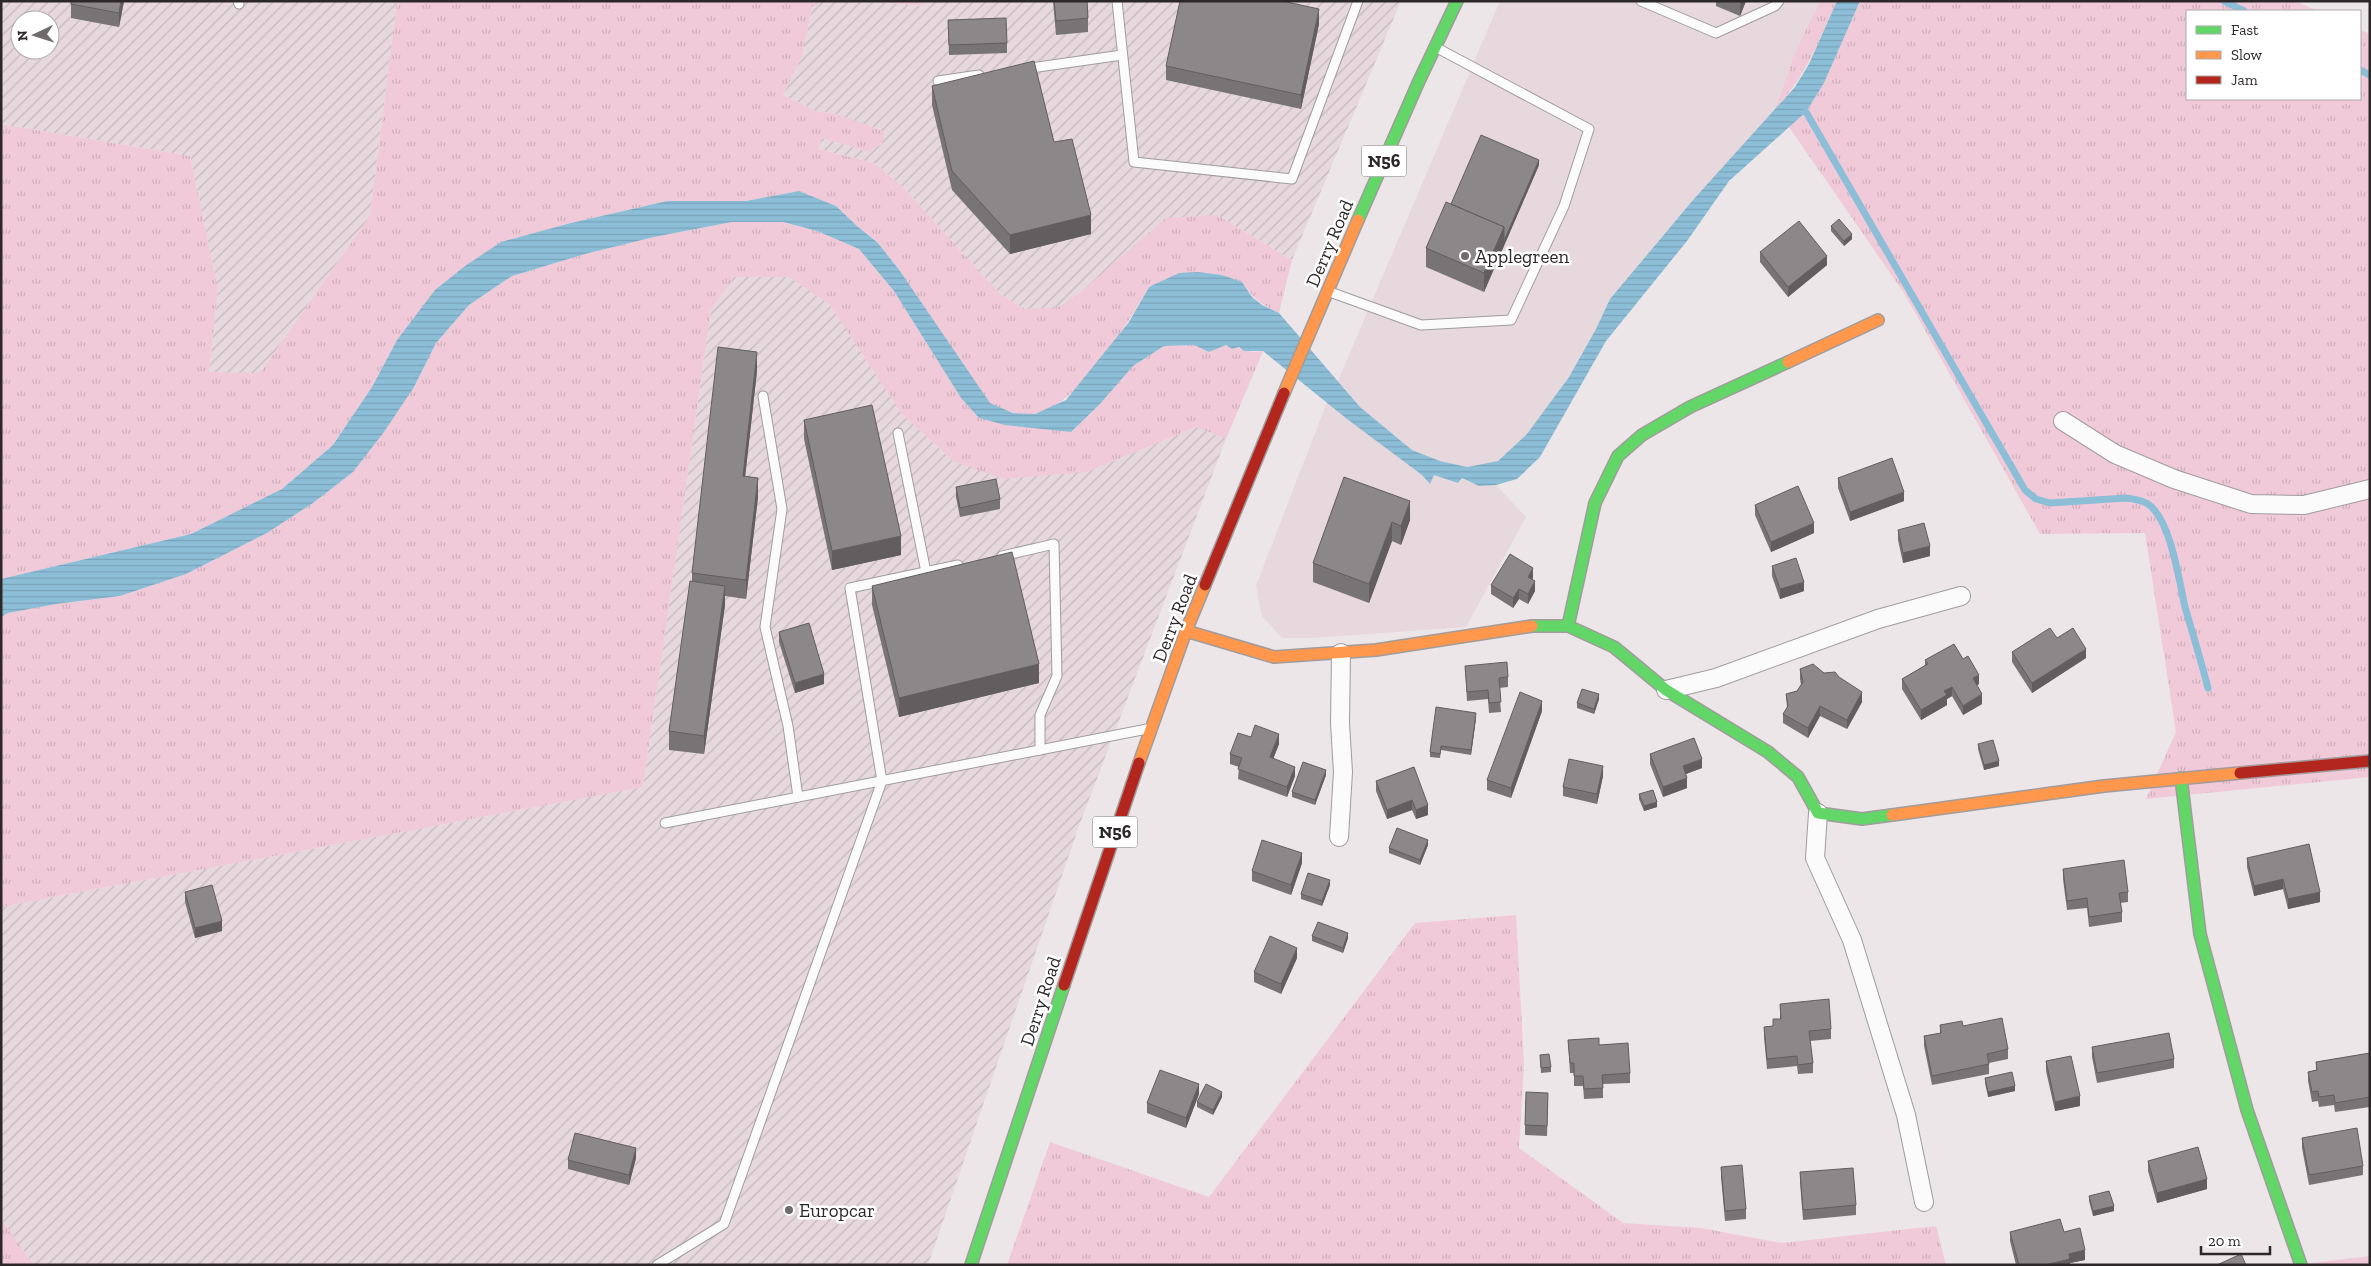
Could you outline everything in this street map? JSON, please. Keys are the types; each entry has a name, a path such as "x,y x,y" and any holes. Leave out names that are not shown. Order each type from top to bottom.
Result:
{"street":[{"name":"Derry Road","path":"971,1265 1137,767 1186,631 1314,321 1457,1"},
{"path":"1568,626 1595,503 1618,456 1642,435 1690,407 1878,320"},
{"path":"2063,421 2114,454 2174,479 2251,504 2304,505 2370,489"},
{"path":"1666,690 1716,678 1878,619 1961,596"},
{"path":"1186,631 1274,657 1341,653 1440,642 1538,625 1568,626 1614,648 1666,690 1768,752 1798,778 1818,813 1815,858 1852,940 1906,1115 1924,1202"},
{"path":"1339,837 1343,772 1340,723 1341,653"},
{"path":"1818,813 1862,819 2104,786 2370,761"},
{"path":"2181,778 2200,934 2247,1110 2301,1265"}],"lane":[{"path":"1117,1 1134,162 1292,179 1358,1"},
{"path":"1640,1 1716,34 1775,6 1779,1"},
{"path":"1328,291 1421,325 1511,320 1564,206 1589,129 1435,47"},
{"path":"1016,70 1122,55"},
{"path":"938,81 986,74"},
{"path":"763,396 782,510 765,627 788,726 798,797"},
{"path":"898,433 926,572"},
{"path":"990,558 1054,544 1057,676 1040,715 1040,750"},
{"path":"657,1265 724,1224 882,781 850,588 972,562"},
{"path":"665,823 1152,728"}],"shaded area":[{"path":"1,1 397,1 370,216 260,373 209,373 218,289 190,156 1,124"},
{"path":"823,1 871,1 922,6 923,1 1401,1 1292,260 1217,215 1083,290 1059,307 1025,309 1001,295 901,185 874,163 818,149 822,138 869,152 840,115 816,111 783,95 802,56 812,7"},
{"path":"1500,1 1820,1 1795,52 1776,108 1693,200 1610,299 1596,329 1569,377 1527,434 1498,461 1467,467 1440,461 1412,450 1360,407 1338,381"},
{"path":"734,277 789,277 829,304 902,414 953,461 1087,472 1196,427 1226,439 1079,826 928,1265 34,1265 1,1219 1,907 643,787 711,310"},
{"path":"1327,402 1422,475 1429,483 1434,474 1458,483 1461,478 1479,486 1496,485 1526,517 1466,627 1312,638 1282,638 1262,616 1256,586"}],"green space":[{"path":"397,1 823,1 812,7 802,56 783,95 816,111 840,115 885,132 882,144 869,152 822,138 818,149 874,163 901,185 1001,295 1025,309 1059,307 1083,290 1166,218 1217,215 1292,260 1279,313 1258,300 1242,282 1149,286 1115,341 1084,381 1067,397 1050,408 1034,414 1017,413 990,404 900,271 878,243 836,206 799,191 746,201 667,201 571,223 501,242 397,340 372,387 333,445 282,489 191,534 1,579 1,124 190,156 218,289 209,372 260,373 370,216"},
{"path":"871,1 923,1 922,6"},
{"path":"1820,1 1837,1 1804,70 1776,108 1795,52"},
{"path":"1860,1 2295,1 2316,10 2186,10 2186,100 2361,100 2361,30 2370,34 2370,777 2146,799 2176,732 2145,533 2040,534 1904,293 1789,127 1806,112 1824,83"},
{"path":"732,222 782,222 817,231 859,249 894,291 961,398 979,418 1071,432 1100,404 1133,366 1164,346 1194,345 1209,352 1226,345 1253,352 1263,351 1226,439 1196,427 1087,472 1004,479 953,461 902,414 829,304 789,277 734,277 711,310 643,787 1,907 1,617 8,613 56,604 120,596 186,574 267,533 313,503 353,472 414,387 436,343 469,305 512,276 585,254 654,237"},
{"path":"1516,915 1524,1064 1519,1148 1623,1223 1701,1228 1782,1243 1936,1226 1946,1265 1007,1265 1050,1142 1209,1197 1415,923"},
{"path":"1,1219 34,1265 1,1265"},
{"path":"2370,1256 2370,1265 2313,1265 2312,1263"}],"water":[{"path":"1837,1 1860,1 1824,83 1806,112 1729,181 1687,241 1606,341 1540,457 1517,479 1496,485 1479,486 1462,478 1458,483 1434,475 1430,484 1422,475 1347,419 1263,351 1244,351 1239,347 1232,349 1226,345 1209,352 1194,345 1164,346 1133,366 1100,404 1071,432 1005,425 979,418 961,398 894,291 859,249 817,231 783,222 732,222 654,237 585,254 512,276 469,305 436,343 414,387 384,432 353,472 313,503 267,533 186,574 120,596 56,604 8,613 1,617 1,579 191,534 282,489 333,445 372,387 397,340 435,290 465,266 501,242 571,223 667,201 746,201 799,191 836,206 878,243 900,271 990,403 1013,413 1035,414 1066,400 1129,322 1149,287 1179,273 1198,272 1222,275 1242,282 1252,297 1262,305 1279,313 1360,407 1412,450 1440,461 1467,467 1498,461 1527,434 1569,377 1596,329 1610,299 1693,200 1795,87 1809,64"}],"building":[{"path":"71,1 121,1 119,13 71,4"},
{"path":"1054,1 1087,1 1088,18 1056,21"},
{"path":"1180,1 1282,1 1319,9 1301,95 1166,66"},
{"path":"1006,18 1007,43 949,45 948,20"},
{"path":"1034,61 1054,142 1072,139 1091,215 1010,235 952,171 932,86"},
{"path":"1481,135 1539,160 1504,241 1504,227 1451,204"},
{"path":"1446,202 1504,227 1484,273 1426,248"},
{"path":"1839,219 1852,234 1844,241 1831,226"},
{"path":"1799,221 1827,256 1788,287 1760,252"},
{"path":"718,347 757,352 743,476 758,478 746,580 692,573"},
{"path":"872,405 901,536 832,551 804,420"},
{"path":"1892,458 1904,492 1850,512 1838,478"},
{"path":"1344,477 1410,501 1401,526 1392,522 1369,584 1313,563"},
{"path":"996,479 1000,499 960,508 956,487"},
{"path":"1798,486 1814,523 1771,542 1755,505"},
{"path":"1924,523 1930,546 1903,553 1898,530"},
{"path":"1012,552 1039,664 899,698 872,586"},
{"path":"1510,554 1533,568 1528,577 1535,581 1528,594 1519,589 1513,598 1491,585"},
{"path":"1796,558 1804,582 1780,589 1772,566"},
{"path":"690,581 725,586 704,736 669,731"},
{"path":"809,623 824,674 795,683 779,632"},
{"path":"2050,628 2057,638 2073,628 2086,649 2032,683 2012,652"},
{"path":"1954,644 1963,659 1968,656 1979,675 1973,678 1982,694 1963,706 1952,687 1944,691 1947,695 1921,710 1902,679 1928,664 1925,660"},
{"path":"1507,662 1508,677 1499,678 1501,702 1489,703 1488,690 1467,692 1465,666"},
{"path":"1813,664 1824,673 1835,672 1839,677 1862,692 1847,720 1820,706 1808,728 1783,714 1788,706 1786,694 1797,691 1803,682 1800,669"},
{"path":"1582,689 1599,694 1594,709 1577,703"},
{"path":"1520,692 1542,701 1511,788 1487,780"},
{"path":"1436,707 1476,713 1471,750 1441,746 1440,754 1430,752"},
{"path":"1255,725 1279,734 1270,757 1295,767 1287,787 1238,769 1242,758 1230,754 1238,733 1251,737"},
{"path":"1694,738 1702,759 1683,766 1687,778 1663,787 1650,754"},
{"path":"1993,740 1999,761 1984,765 1978,744"},
{"path":"1569,759 1603,766 1597,794 1563,787"},
{"path":"1303,762 1326,770 1315,800 1292,792"},
{"path":"1414,767 1428,805 1416,810 1412,800 1387,810 1376,781"},
{"path":"1653,790 1657,802 1644,806 1639,794"},
{"path":"1397,828 1428,840 1420,860 1389,848"},
{"path":"1262,840 1302,853 1291,885 1252,871"},
{"path":"2309,844 2320,892 2288,899 2283,879 2254,886 2247,858"},
{"path":"2124,860 2128,892 2119,893 2122,912 2089,917 2087,898 2067,901 2063,869"},
{"path":"1308,873 1330,880 1322,901 1301,894"},
{"path":"212,885 222,921 195,928 185,892"},
{"path":"1318,922 1348,933 1343,948 1312,936"},
{"path":"1270,936 1297,948 1281,984 1254,972"},
{"path":"1829,999 1831,1029 1809,1031 1813,1063 1798,1065 1797,1056 1767,1059 1764,1027 1773,1026 1773,1019 1781,1019 1780,1004"},
{"path":"2002,1018 2008,1049 1987,1054 1989,1064 1932,1076 1924,1036 1941,1033 1940,1025 1962,1021 1963,1026"},
{"path":"2169,1033 2174,1059 2097,1073 2092,1047"},
{"path":"1599,1038 1599,1045 1628,1043 1630,1073 1602,1075 1603,1088 1584,1089 1583,1076 1574,1076 1574,1063 1570,1063 1568,1040"},
{"path":"2370,1053 2370,1097 2335,1103 2334,1095 2319,1097 2318,1091 2312,1092 2308,1072 2317,1070 2316,1062"},
{"path":"1549,1054 1551,1067 1541,1068 1540,1055"},
{"path":"2071,1056 2080,1096 2055,1102 2046,1061"},
{"path":"1160,1070 1199,1084 1186,1118 1147,1103"},
{"path":"2012,1072 2015,1086 1988,1092 1985,1078"},
{"path":"1206,1084 1222,1092 1213,1110 1197,1102"},
{"path":"1526,1092 1548,1093 1547,1126 1525,1125"},
{"path":"2357,1128 2363,1166 2309,1175 2302,1138"},
{"path":"575,1133 636,1148 629,1175 568,1160"},
{"path":"2198,1147 2207,1179 2157,1193 2148,1161"},
{"path":"1742,1165 1746,1209 1725,1211 1721,1167"},
{"path":"1853,1168 1856,1205 1803,1210 1800,1172"},
{"path":"2109,1191 2114,1206 2093,1211 2089,1196"},
{"path":"2060,1219 2064,1232 2080,1228 2085,1250 2069,1254 2070,1259 2045,1265 2019,1265 2010,1232"},
{"path":"2241,1254 2246,1265 2217,1265"}],"waterway":[{"path":"2224,1 2242,10"},
{"path":"2361,70 2370,75"},
{"path":"1806,112 2025,490 2036,499 2050,503 2135,499 2148,504 2156,512 2163,523 2173,552 2185,607 2208,688"}],"traffic: fast":[{"path":"1358,220 1419,81 1457,1"},
{"path":"1568,626 1595,503 1618,456 1642,435 1690,407 1788,362"},
{"path":"1532,626 1568,626 1614,647 1666,690 1768,752 1798,777 1818,813 1862,819 1892,815"},
{"path":"2181,778 2200,934 2247,1110 2301,1265"},
{"path":"971,1265 1064,985"}],"traffic: slow":[{"path":"1284,393 1358,220"},
{"path":"1788,362 1878,320"},
{"path":"1139,763 1186,631 1205,585"},
{"path":"1186,631 1274,657 1376,650 1532,626"},
{"path":"1892,815 2104,786 2240,773"}],"traffic: jam":[{"path":"1205,585 1284,393"},
{"path":"2240,773 2370,761"},
{"path":"1064,985 1139,763"}],"place":[{"name":"Applegreen","path":"1465,256"},
{"name":"Europcar","path":"789,1210"}]}
